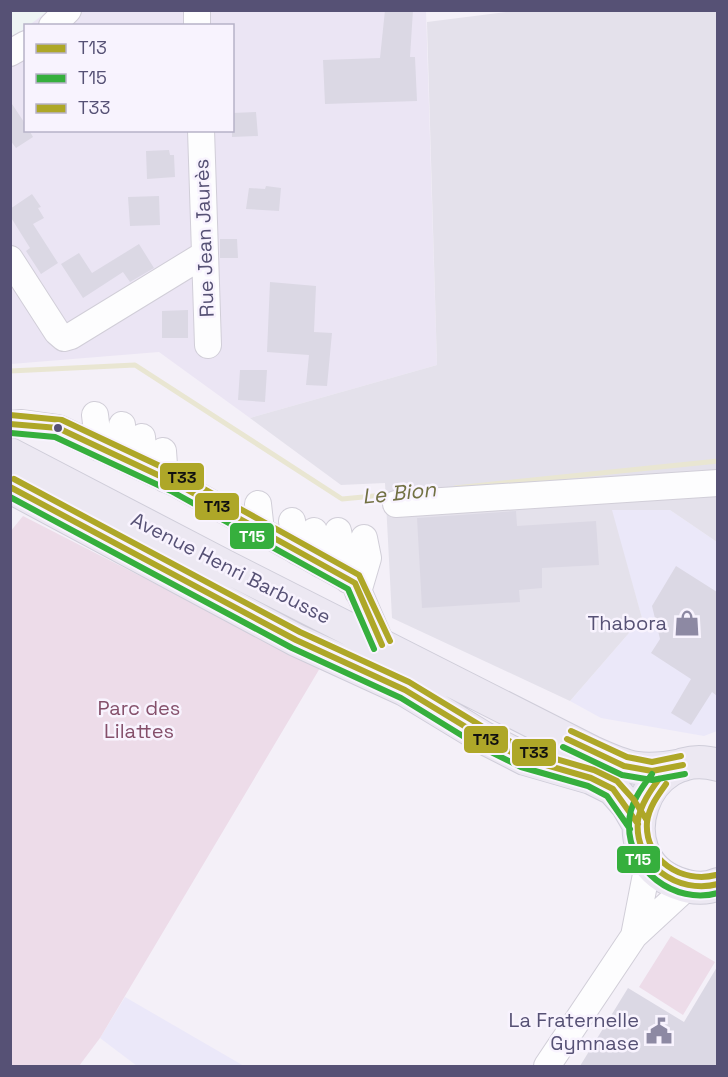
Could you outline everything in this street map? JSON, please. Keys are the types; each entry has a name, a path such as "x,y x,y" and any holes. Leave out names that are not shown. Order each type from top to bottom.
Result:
{"main road":[{"name":"Avenue Henri Barbusse","path":"10,454 624,766 652,771 705,762"},
{"name":"Avenue Henri Barbusse","path":"11,488 285,635 405,690 484,738 525,759 591,778 614,789 638,824"},
{"path":"705,762 660,778 644,798 638,824 641,846 653,867 670,881 687,886 711,887 717,884"}],"street":[{"path":"54,24 68,10"},
{"path":"10,53 24,45"},
{"name":"Rue Jean Jaurès","path":"201,132 208,345"},
{"path":"10,259 57,332 64,338 71,336 205,254"},
{"path":"10,424 22,423 58,428 230,500 382,645"},
{"path":"396,504 717,483"},
{"path":"634,936 649,859"},
{"path":"547,1066 634,936 687,886"}],"shaded area":[{"path":"521,10 717,11 717,542 670,510 612,510 642,618 570,701 392,618 385,483 341,485 250,418 437,365 427,22"},
{"path":"11,11 426,11 437,365 250,418 159,352 11,364"},
{"path":"11,11 48,11 31,24 24,24 24,29 11,39"},
{"path":"611,510 670,510 717,542 717,731 704,736 601,718 570,701 642,618"},
{"path":"125,997 244,1066 137,1066 100,1038"}],"green space":[{"name":"Parc des Lilattes","path":"23,516 320,668 100,1038 79,1066 11,1066 10,532"},
{"path":"671,936 715,962 683,1015 639,987"}],"building":[{"path":"385,10 413,10 410,57 415,57 417,101 325,104 323,60 380,58"},
{"path":"10,101 24,122 24,132 30,132 33,137 16,148 10,140"},
{"path":"256,112 258,136 232,137 234,113"},
{"path":"169,150 170,155 174,155 175,177 147,179 146,151"},
{"path":"266,186 281,188 279,211 246,209 249,188 265,189"},
{"path":"32,194 41,207 38,208 44,218 33,224 58,263 41,274 26,251 30,248 10,216 10,209"},
{"path":"159,196 160,225 130,226 128,197"},
{"path":"220,239 237,239 238,258 220,258"},
{"path":"139,244 154,268 130,282 123,272 83,298 61,264 79,253 92,273"},
{"path":"270,282 316,286 314,332 332,333 327,386 306,385 309,355 267,352"},
{"path":"188,310 188,338 162,338 162,311"},
{"path":"240,370 267,370 265,402 238,400"},
{"path":"516,511 517,526 596,521 599,565 542,568 542,588 519,590 520,602 422,608 417,518"},
{"name":"Thabora","path":"676,566 717,592 717,696 712,692 691,725 671,713 691,679 651,653 660,639 652,606"},
{"path":"717,967 717,1066 580,1066 628,988 684,1022"}],"waterway":[{"name":"Le Bion","path":"10,371 135,365 342,499 395,494"},
{"name":"Le Bion","path":"455,488 718,461"}],"transit line":[{"name":"T33","path":"10,415 62,420 179,475 359,575 390,641"},
{"name":"T13","path":"10,424 58,428 175,483 355,583 382,645"},
{"name":"T15","path":"11,433 55,437 171,491 348,589 374,649"},
{"name":"T33","path":"14,479 300,632 409,682 488,730 528,751 594,770 617,781 634,800 646,819"},
{"name":"T13","path":"10,487 296,640 405,690 484,738 525,759 591,778 613,789 638,824"},
{"name":"T15","path":"10,497 292,648 401,698 479,746 521,767 588,786 607,796 630,829"},
{"name":"T33","path":"571,731 627,757 652,762 681,756"},
{"name":"T13","path":"567,739 624,766 652,771 683,765"},
{"name":"T15","path":"563,747 622,775 652,780 685,774"},
{"name":"T15","path":"652,774 636,797 631,810 629,824 636,856 645,869 670,889 685,894 718,893"},
{"name":"T13","path":"659,779 639,814 638,836 643,850 661,873 674,880 688,885 718,884"},
{"name":"T33","path":"666,784 654,801 648,817 648,836 652,848 659,858 678,872 690,876 716,875"}],"place":[{"name":"Thabora","path":"687,623"},
{"name":"La Fraternelle Gymnase","path":"659,1031"}]}
